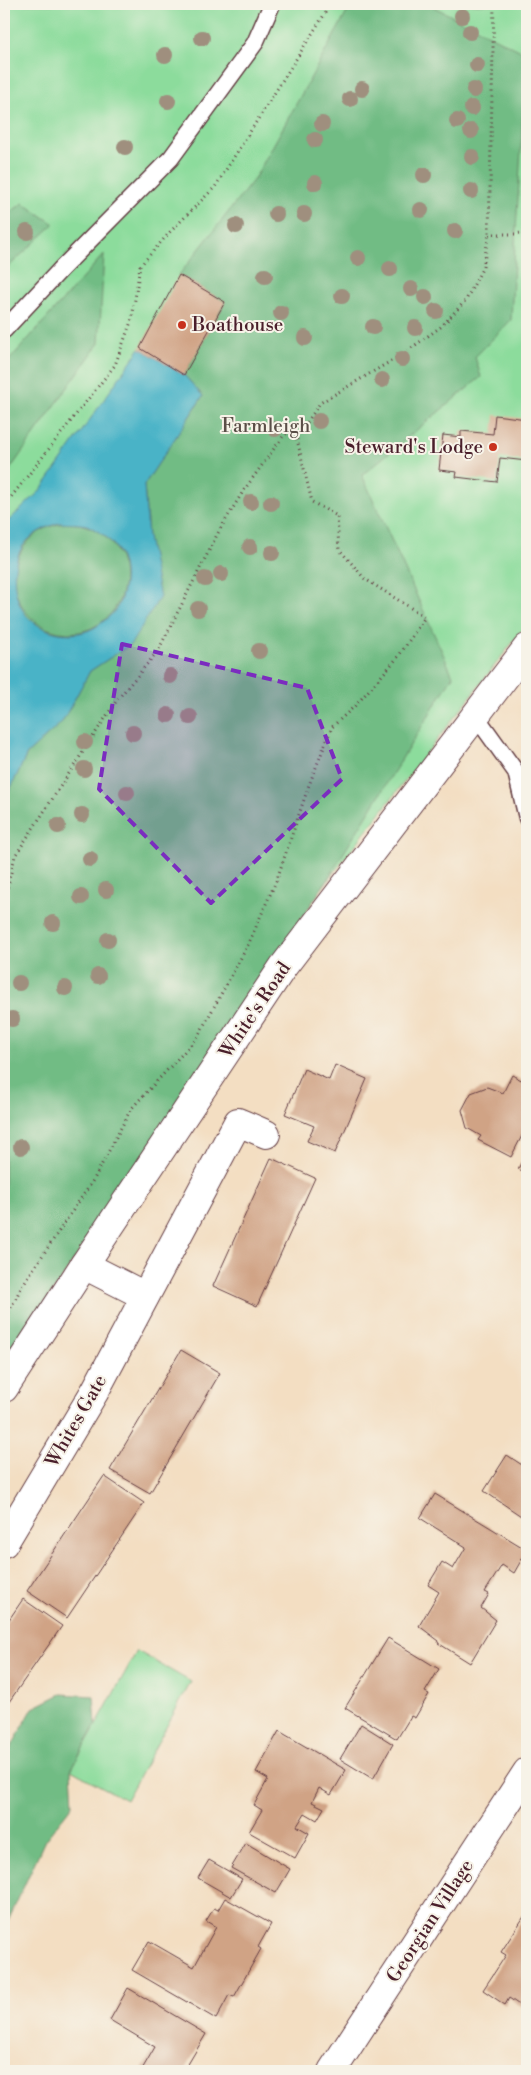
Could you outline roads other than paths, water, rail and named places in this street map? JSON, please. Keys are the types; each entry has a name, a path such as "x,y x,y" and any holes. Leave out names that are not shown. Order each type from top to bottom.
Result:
{"street":[{"name":"White's Road","path":"4,1388 283,967 527,648"},
{"name":"Whites Gate","path":"4,1543 95,1390 238,1122 266,1134"},
{"path":"84,1265 145,1296"},
{"name":"Georgian Village","path":"332,2071 527,1772"}],"lane":[{"path":"4,330 62,268 171,158 255,43 272,4"},
{"path":"475,715 516,772 527,818"}],"water":[{"path":"140,348 184,375 203,396 144,485 148,537 160,597 131,644 90,671 62,722 27,754 4,802 4,525 40,491","holes":["59,523 80,524 99,532 114,545 119,553 124,570 120,602 115,610 92,629 72,634 52,632 34,623 22,608 15,589 14,579 17,559 26,542 41,530"]}],"place":[{"name":"Boathouse","path":"182,325"},
{"name":"Steward's Lodge","path":"493,447"}],"park label":[{"name":"Farmleigh","path":"266,426"}]}
